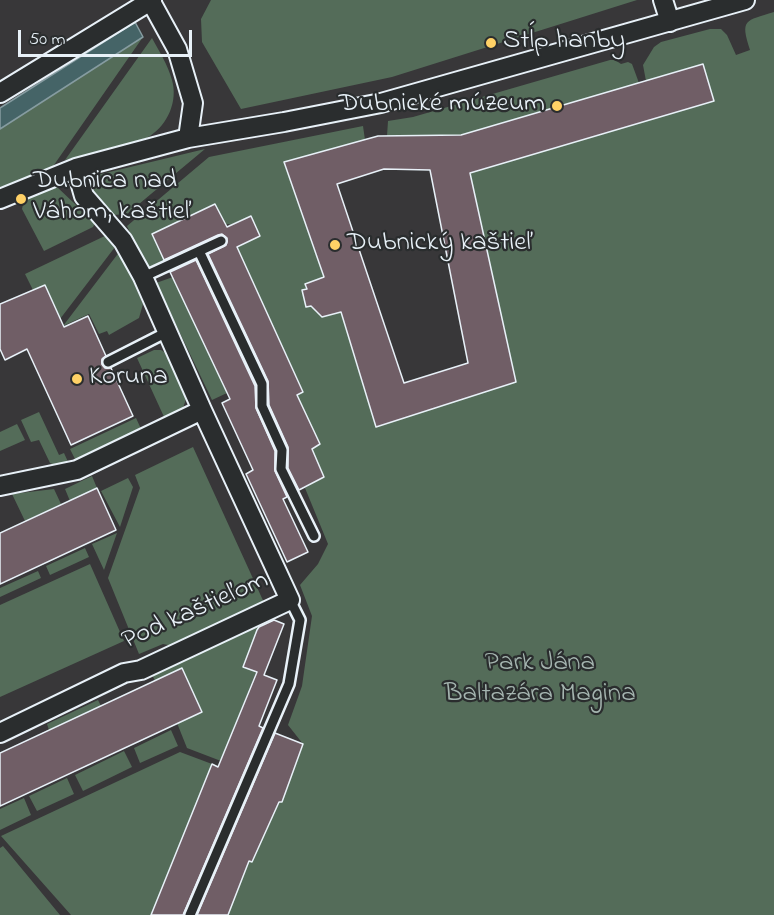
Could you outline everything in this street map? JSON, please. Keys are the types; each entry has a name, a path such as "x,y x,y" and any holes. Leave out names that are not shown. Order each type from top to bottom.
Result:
{"street":[{"path":"0,93 151,0 177,49 193,103 188,138"},
{"path":"663,0 670,22"},
{"path":"0,199 76,168 188,138 381,103 745,0"},
{"name":"Pod kaštieľom","path":"0,733 124,673 141,670 290,600 143,277 123,241 84,196 76,168"},
{"path":"0,486 77,470 202,410"}],"lane":[{"path":"143,277 221,241"},
{"path":"199,251 262,384 262,406 282,450 282,469 314,536"},
{"path":"108,362 167,332"},
{"path":"190,915 289,684 300,620 290,600"}],"green space":[{"path":"211,0 637,0 392,77 241,109 202,42 201,19"},
{"name":"Park Jána Baltazára Magina","path":"774,12 774,915 227,915 249,861 252,862 278,801 282,802 303,744 288,725 302,686 312,616 300,585 318,564 328,544 305,488 324,477 311,449 297,395 303,391 237,248 259,236 251,216 230,225 152,234 166,260 147,268 127,226 209,157 363,126 365,140 284,163 324,277 305,284 311,306 322,317 341,312 376,427 516,382 470,173 714,101 703,64 646,81 643,65 654,47 661,42 710,29 721,29 727,35 736,55 750,50 745,32 747,23"},
{"path":"143,37 47,175 0,187 0,129"},
{"path":"152,38 168,69 174,88 170,111 162,125 143,140 65,160"},
{"path":"610,60 621,64 628,62 632,64 639,83 461,135 387,136 388,121 413,117"},
{"path":"205,149 127,214 113,215 92,194 91,185 97,175"},
{"path":"56,186 95,223 93,227 44,251 22,209 31,196"},
{"path":"109,234 115,247 60,319 45,285 33,290 25,274"},
{"path":"120,251 143,304 139,318 109,335 107,331 99,334 89,314 63,326"},
{"path":"173,277 227,393 212,400 156,283"},
{"path":"154,350 161,350 169,355 186,399 182,411 165,419 137,358"},
{"path":"39,412 59,455 64,453 69,464 59,467 50,463 39,440 31,442 21,420"},
{"path":"136,418 142,431 77,463 70,449"},
{"path":"17,424 25,440 0,451 0,432"},
{"path":"193,447 266,607 183,648 163,644 139,654 108,578 140,488 135,475"},
{"path":"92,476 97,488 70,501 65,489"},
{"path":"128,478 133,487 120,527 101,491"},
{"path":"54,489 61,504 25,521 12,494"},
{"path":"117,533 104,570 92,544"},
{"path":"85,548 89,557 50,575 46,566"},
{"path":"90,564 124,641 0,697 0,605"},
{"path":"38,571 41,578 0,597 0,588"},
{"path":"264,616 243,666 256,672 221,761 187,748 177,723 202,711 182,669 155,681 150,670"},
{"path":"98,700 101,706 49,730 47,724"},
{"path":"171,730 178,746 140,763 134,748"},
{"path":"124,751 132,767 83,791 75,775"},
{"path":"180,752 212,764 156,915 71,915 1,836"},
{"path":"67,778 74,794 37,811 29,796"},
{"path":"24,798 31,815 0,830 0,809"},
{"path":"3,846 60,915 0,915 0,848"}],"water":[{"path":"135,22 143,37 0,129 0,108"}],"building":[{"name":"Dubnický kaštieľ","path":"703,64 714,101 470,173 516,382 376,427 341,312 322,317 311,306 306,307 302,290 307,289 305,284 324,277 284,162 378,136 461,135","holes":["384,169 430,170 468,363 404,383 337,184"]},
{"path":"215,204 227,227 251,216 260,236 237,247 303,392 297,395 320,444 312,449 324,477 299,490 288,468 288,447 269,405 268,381 208,254 226,245 227,238 222,234 218,235 164,260 152,234"},
{"path":"196,260 255,386 256,408 275,451 275,471 287,497 283,499 308,552 287,562 246,474 253,470 222,403 230,399 170,272"},
{"path":"45,285 64,327 88,316 106,356 102,359 102,364 105,368 111,368 133,416 71,445 27,349 5,360 0,349 0,304"},
{"path":"97,488 116,530 0,584 0,533"},
{"path":"274,620 284,624 264,675 277,680 259,726 263,728 183,915 151,915 212,764 218,767 257,672 243,667 257,630"},
{"path":"182,668 202,712 0,806 0,753"},
{"path":"275,733 303,744 282,802 279,802 252,862 249,861 228,915 197,915"}],"place":[{"name":"Stĺp hanby","path":"491,43"},
{"name":"Dubnické múzeum","path":"557,106"},
{"name":"Dubnica nad Váhom, kaštieľ","path":"21,199"},
{"name":"Dubnický kaštieľ","path":"335,245"},
{"name":"Koruna","path":"77,379"}]}
